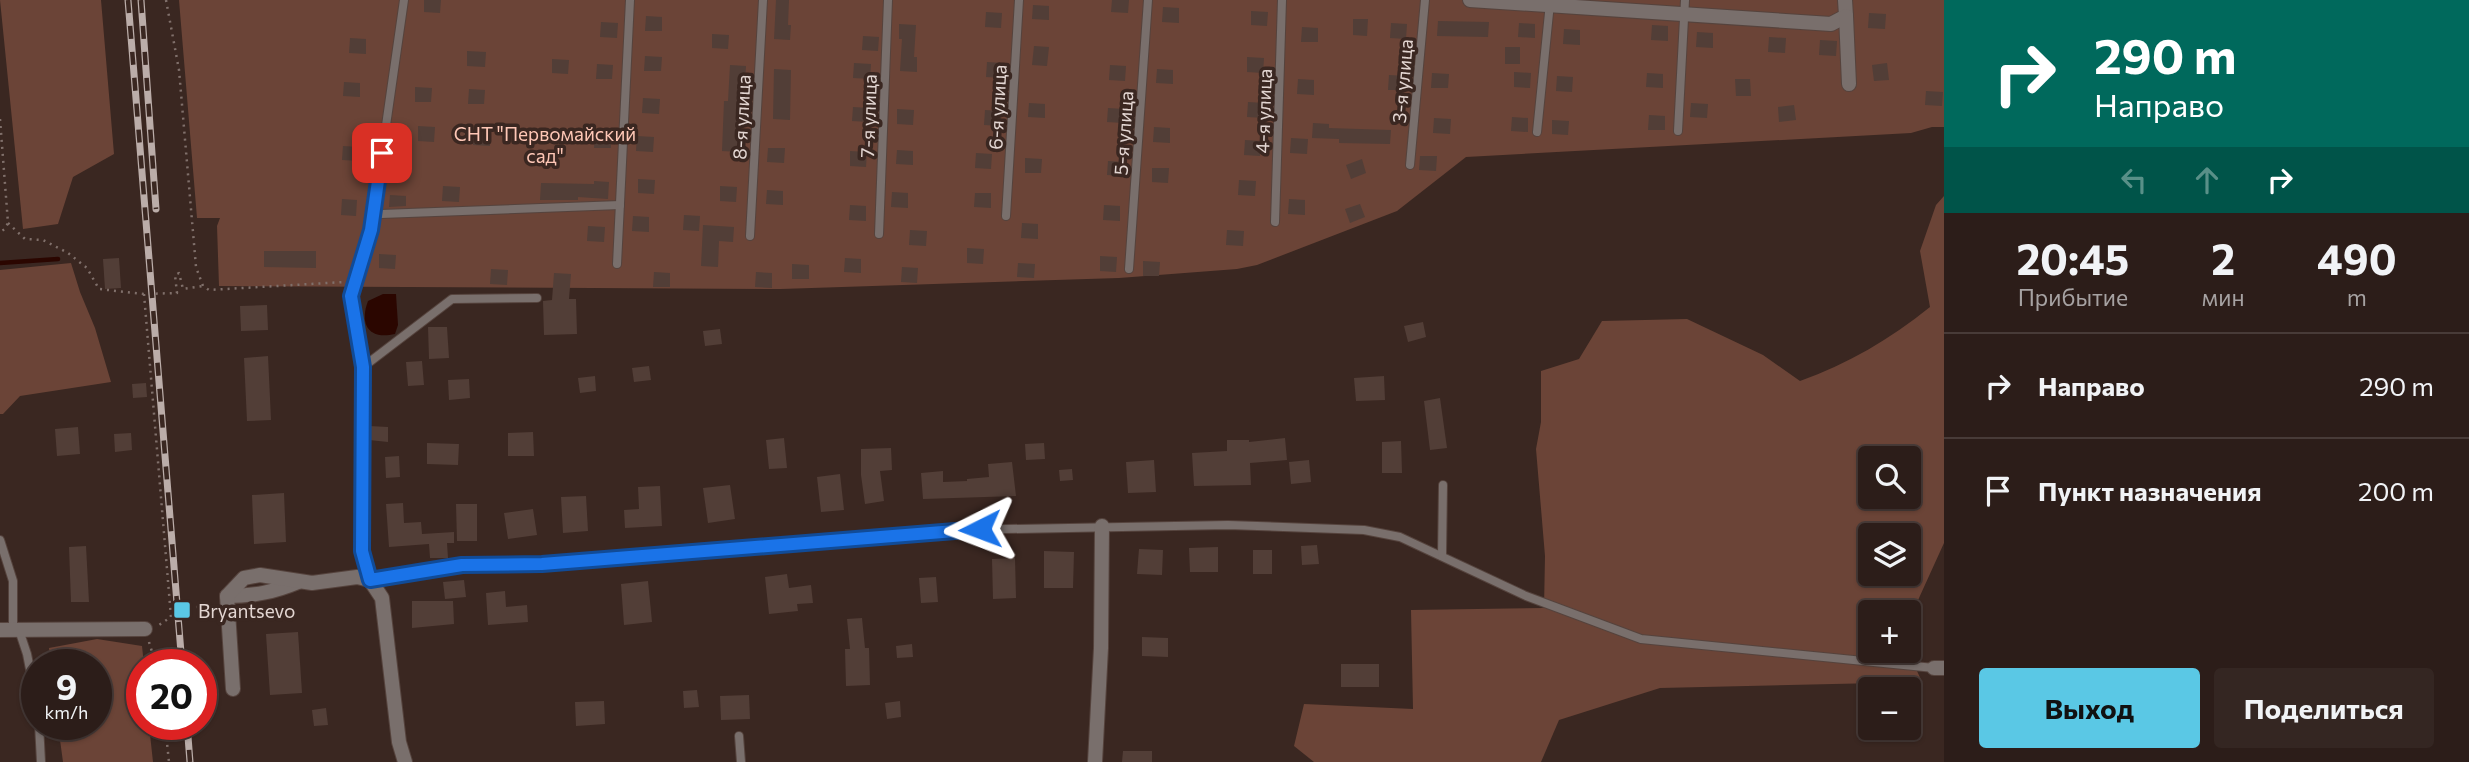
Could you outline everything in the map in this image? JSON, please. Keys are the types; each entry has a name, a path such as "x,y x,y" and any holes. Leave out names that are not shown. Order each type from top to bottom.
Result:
{"street":[{"path":"1470,0 1685,7 1831,24 1846,16"},
{"path":"1845,0 1849,84"},
{"path":"1096,762 1101,648 1102,526"},
{"path":"233,689 227,596 244,578 260,575 312,583 357,577 370,580 382,598 399,742 405,762"},
{"path":"11,630 145,629"}],"lane":[{"path":"404,0 371,230 351,296 363,367 362,551 370,580 462,565 542,564 956,530 1228,525 1364,530 1400,537 1527,596 1641,639 1939,668"},
{"path":"617,264 630,0"},
{"name":"8-я улица","path":"750,236 763,0"},
{"name":"7-я улица","path":"879,234 888,0"},
{"name":"6-я улица","path":"1006,216 1019,0"},
{"name":"5-я улица","path":"1129,269 1148,0"},
{"name":"4-я улица","path":"1275,222 1282,0"},
{"name":"3-я улица","path":"1409,165 1425,0"},
{"path":"1537,132 1550,3"},
{"path":"1678,131 1685,7"},
{"path":"382,214 620,205"},
{"path":"363,367 452,299 537,298"},
{"path":"1442,556 1443,485"},
{"path":"0,540 13,582 11,630 24,649"},
{"path":"740,736 741,762"},
{"path":"40,740 41,762"}],"path":[{"path":"166,0 179,70 196,267 203,286 209,290 354,282"},
{"path":"0,119 8,223 25,239 43,240 68,253 87,268 99,289 145,294 177,293 175,275 179,274 183,289 203,286"},
{"path":"0,232 8,223"},
{"path":"145,294 171,617"},
{"path":"145,629 151,649"},
{"path":"167,740 169,762"}],"green space":[{"path":"0,0 101,0 114,154 73,177 58,224 23,229"},
{"name":"СНТ \"Первомайский сад\"","path":"179,0 1944,0 1944,127 1932,127 1911,133 1466,157 1397,211 1257,265 1237,269 1119,278 781,289 219,286 217,226 220,218 197,218"},
{"path":"1944,196 1944,543 1918,600 1858,600 1858,663 1913,663 1920,677 1858,677 1858,683 1660,688 1559,720 1541,762 1314,762 1294,746 1304,704 1413,709 1411,610 1544,608 1545,556 1536,449 1541,422 1541,371 1579,359 1602,321 1687,319 1763,355 1800,381 1868,350 1930,307 1920,251 1936,205"},
{"path":"71,263 111,382 20,396 0,414 0,270"},
{"path":"97,639 142,646 142,649 126,649 126,740 151,740 153,762 63,762 60,740 112,740 112,649 49,648"}],"shaded area":[{"path":"383,294 396,294 398,325 395,334 373,333 366,324 368,301"}],"building":[{"path":"424,0 441,0 440,13 424,12"},
{"path":"776,0 789,0 790,40 774,39"},
{"path":"1112,0 1129,0 1128,13 1111,12"},
{"path":"1033,5 1049,6 1049,20 1032,19"},
{"path":"1163,7 1179,8 1179,23 1162,22"},
{"path":"1251,11 1268,12 1267,26 1251,25"},
{"path":"986,12 1002,13 1001,28 985,27"},
{"path":"1869,13 1886,14 1885,29 1868,28"},
{"path":"646,16 662,17 662,31 645,31"},
{"path":"1353,19 1368,19 1367,36 1353,35"},
{"path":"1438,21 1489,22 1488,37 1437,36"},
{"path":"601,22 618,23 617,38 600,37"},
{"path":"1391,23 1407,24 1406,39 1390,38"},
{"path":"1519,23 1535,24 1535,38 1518,37"},
{"path":"899,24 916,25 914,57 917,57 917,72 900,71 902,39 899,39"},
{"path":"1652,25 1668,26 1668,41 1651,40"},
{"path":"1302,27 1318,28 1318,42 1301,42"},
{"path":"1564,29 1580,30 1580,45 1563,44"},
{"path":"1697,32 1713,33 1713,48 1696,47"},
{"path":"712,34 729,35 728,49 712,48"},
{"path":"863,36 879,37 878,51 862,50"},
{"path":"1769,37 1786,38 1785,53 1768,52"},
{"path":"350,38 366,39 366,54 349,53"},
{"path":"1820,40 1837,41 1836,56 1819,55"},
{"path":"1034,46 1049,47 1047,66 1032,65"},
{"path":"1505,47 1520,47 1520,64 1505,64"},
{"path":"467,51 486,52 485,67 467,66"},
{"path":"645,56 662,57 661,71 644,71"},
{"path":"1247,57 1264,58 1263,73 1247,72"},
{"path":"552,59 569,60 568,74 552,73"},
{"path":"987,62 1003,63 1002,78 986,77"},
{"path":"854,63 871,64 870,79 853,78"},
{"path":"1887,63 1889,80 1874,81 1872,65"},
{"path":"597,64 613,65 612,79 596,79"},
{"path":"730,65 746,66 745,81 742,80 738,152 722,151 724,101 728,101"},
{"path":"1110,65 1126,66 1125,81 1109,80"},
{"path":"774,69 791,70 790,120 773,119"},
{"path":"1157,69 1173,70 1173,84 1156,83"},
{"path":"1514,72 1531,73 1530,88 1514,87"},
{"path":"1432,73 1449,74 1448,88 1431,88"},
{"path":"1647,73 1663,74 1663,88 1646,87"},
{"path":"1389,75 1405,76 1404,90 1388,90"},
{"path":"1557,76 1573,77 1572,92 1556,91"},
{"path":"1298,79 1314,80 1314,95 1297,94"},
{"path":"1735,79 1750,79 1751,96 1736,96"},
{"path":"344,82 360,83 360,97 343,96"},
{"path":"415,87 432,88 431,102 415,102"},
{"path":"469,89 485,90 484,104 468,104"},
{"path":"1926,91 1943,92 1942,106 1925,105"},
{"path":"643,98 660,99 659,114 642,113"},
{"path":"1248,102 1264,103 1264,118 1247,117"},
{"path":"1029,103 1045,104 1045,118 1028,117"},
{"path":"1691,103 1708,104 1707,118 1690,117"},
{"path":"1794,105 1796,120 1779,122 1778,107"},
{"path":"853,107 869,108 868,122 852,121"},
{"path":"1108,108 1124,109 1123,123 1107,122"},
{"path":"897,109 914,110 913,125 897,124"},
{"path":"985,110 1001,111 1001,126 984,125"},
{"path":"1649,115 1665,116 1665,130 1648,130"},
{"path":"1512,117 1528,118 1528,132 1511,131"},
{"path":"1434,118 1451,119 1450,134 1433,133"},
{"path":"1552,120 1569,121 1568,135 1552,134"},
{"path":"1313,123 1329,124 1329,128 1391,130 1390,144 1339,143 1339,139 1312,138"},
{"path":"418,126 435,127 434,142 418,141"},
{"path":"1154,127 1170,128 1170,143 1153,142"},
{"path":"474,130 490,131 490,146 473,145"},
{"path":"595,133 611,134 611,148 594,148"},
{"path":"637,136 654,137 653,152 636,151"},
{"path":"1291,138 1308,139 1307,154 1290,153"},
{"path":"1245,140 1261,141 1260,156 1244,155"},
{"path":"343,146 359,147 359,161 342,160"},
{"path":"768,148 785,148 784,163 767,162"},
{"path":"897,150 913,151 913,165 896,164"},
{"path":"850,151 867,152 866,167 850,166"},
{"path":"976,153 992,154 991,169 975,168"},
{"path":"1420,156 1437,156 1436,171 1419,170"},
{"path":"1025,158 1042,159 1041,173 1025,173"},
{"path":"1362,159 1366,173 1351,179 1346,165"},
{"path":"1108,161 1125,162 1124,176 1107,175"},
{"path":"1152,168 1169,168 1168,183 1152,182"},
{"path":"638,179 655,180 654,194 638,193"},
{"path":"1239,180 1256,181 1255,196 1238,195"},
{"path":"594,181 609,182 608,199 578,197 578,200 540,200 541,183 594,184"},
{"path":"443,186 460,187 459,202 442,201"},
{"path":"720,186 737,187 736,202 720,201"},
{"path":"767,190 783,191 783,205 766,204"},
{"path":"892,192 908,193 908,208 891,207"},
{"path":"975,193 991,193 991,208 974,207"},
{"path":"390,195 406,196 406,206 389,207"},
{"path":"342,199 357,200 356,216 341,215"},
{"path":"1289,199 1305,200 1305,215 1288,214"},
{"path":"1360,204 1365,217 1350,223 1345,209"},
{"path":"850,205 866,206 866,221 849,220"},
{"path":"1104,205 1120,206 1120,221 1103,220"},
{"path":"684,215 700,216 699,231 683,230"},
{"path":"633,216 649,217 649,232 632,231"},
{"path":"1022,223 1038,224 1038,239 1021,238"},
{"path":"703,225 734,227 733,242 719,241 718,267 701,266"},
{"path":"588,226 605,227 604,242 587,241"},
{"path":"910,230 927,231 926,246 909,245"},
{"path":"1227,230 1244,231 1243,246 1226,245"},
{"path":"967,248 984,249 983,264 967,263"},
{"path":"264,251 316,251 316,268 264,267"},
{"path":"379,254 396,255 395,269 379,268"},
{"path":"1100,256 1117,257 1116,272 1100,271"},
{"path":"119,258 121,288 105,289 103,259"},
{"path":"845,258 861,259 861,273 844,272"},
{"path":"1143,261 1160,262 1159,276 1143,276"},
{"path":"1018,263 1035,264 1034,278 1017,277"},
{"path":"792,264 809,265 809,279 792,279"},
{"path":"902,267 918,268 917,283 901,282"},
{"path":"491,269 508,270 507,285 490,284"},
{"path":"654,272 670,273 670,287 653,287"},
{"path":"756,272 772,273 772,288 755,287"},
{"path":"554,273 571,274 569,299 576,299 577,334 544,335 543,301 552,300"},
{"path":"267,305 268,330 241,331 240,306"},
{"path":"1423,322 1426,337 1408,342 1404,326"},
{"path":"428,327 447,327 449,358 429,359"},
{"path":"720,329 722,344 705,346 703,331"},
{"path":"268,356 271,420 247,421 244,358"},
{"path":"422,361 424,385 408,386 406,362"},
{"path":"649,366 651,380 634,382 632,368"},
{"path":"595,376 596,391 580,393 578,378"},
{"path":"1384,376 1385,400 1356,401 1354,378"},
{"path":"469,379 470,398 449,400 448,380"},
{"path":"146,383 147,397 133,398 132,384"},
{"path":"1440,398 1447,448 1430,450 1424,401"},
{"path":"369,426 388,427 388,442 369,440"},
{"path":"78,427 80,454 57,456 55,429"},
{"path":"533,432 534,456 508,456 508,433"},
{"path":"131,433 132,450 115,452 114,434"},
{"path":"784,438 787,468 769,469 766,440"},
{"path":"1285,438 1287,460 1250,463 1251,485 1194,486 1192,453 1227,451 1227,440 1249,442"},
{"path":"1401,441 1402,473 1382,473 1382,442"},
{"path":"427,443 459,444 458,465 427,464"},
{"path":"1044,443 1045,459 1026,460 1025,444"},
{"path":"891,448 892,470 880,471 884,501 865,504 861,449"},
{"path":"399,456 400,477 386,478 385,457"},
{"path":"1154,460 1156,492 1128,493 1126,462"},
{"path":"1309,460 1311,482 1291,484 1289,462"},
{"path":"1012,462 1016,496 923,499 921,473 943,471 943,482 967,481 989,477 988,464"},
{"path":"1072,469 1073,480 1060,481 1059,470"},
{"path":"840,474 844,510 821,512 817,477"},
{"path":"730,485 735,519 708,523 703,488"},
{"path":"660,486 662,526 625,528 624,510 639,509 638,487"},
{"path":"284,493 286,542 254,544 252,495"},
{"path":"586,496 588,531 563,533 561,497"},
{"path":"403,503 404,523 421,522 422,534 454,532 454,543 447,543 448,558 430,558 429,544 389,547 386,504"},
{"path":"456,504 477,504 477,541 457,541"},
{"path":"533,509 537,535 508,539 504,513"},
{"path":"1317,545 1319,564 1302,565 1301,546"},
{"path":"86,546 89,602 71,602 69,547"},
{"path":"1218,547 1218,572 1190,572 1189,548"},
{"path":"1139,549 1163,550 1162,575 1137,574"},
{"path":"1253,550 1272,550 1272,574 1253,574"},
{"path":"1044,551 1074,552 1073,588 1044,588"},
{"path":"1015,558 1016,598 993,599 992,559"},
{"path":"787,574 789,588 811,585 813,603 797,604 798,611 769,614 765,577"},
{"path":"936,577 938,602 921,603 919,578"},
{"path":"464,580 466,597 445,599 443,582"},
{"path":"648,581 652,622 624,625 621,584"},
{"path":"505,591 506,607 527,605 528,622 488,625 486,593"},
{"path":"412,601 453,601 454,624 412,628"},
{"path":"862,618 865,648 869,648 870,685 846,686 845,649 850,649 847,619"},
{"path":"298,632 302,693 270,695 266,634"},
{"path":"1142,637 1168,638 1168,657 1142,656"},
{"path":"912,644 913,657 897,658 896,646"},
{"path":"1341,664 1379,664 1379,687 1341,687"},
{"path":"697,690 699,707 684,708 683,691"},
{"path":"749,695 750,719 721,720 720,696"},
{"path":"604,701 605,724 576,726 575,702"},
{"path":"900,701 901,717 887,719 885,703"},
{"path":"326,708 328,725 314,726 312,710"},
{"path":"1123,751 1152,751 1152,762 1122,762"}],"waterway":[{"path":"0,263 58,259"}],"railway":[{"path":"128,0 181,649"},
{"path":"141,0 156,209"},
{"path":"188,740 190,762"}],"place":[{"name":"Bryantsevo","path":"182,610"}],"route":[{"path":"382,153 371,230 351,296 363,367 362,551 370,580 462,565 542,564 980,529"}]}
